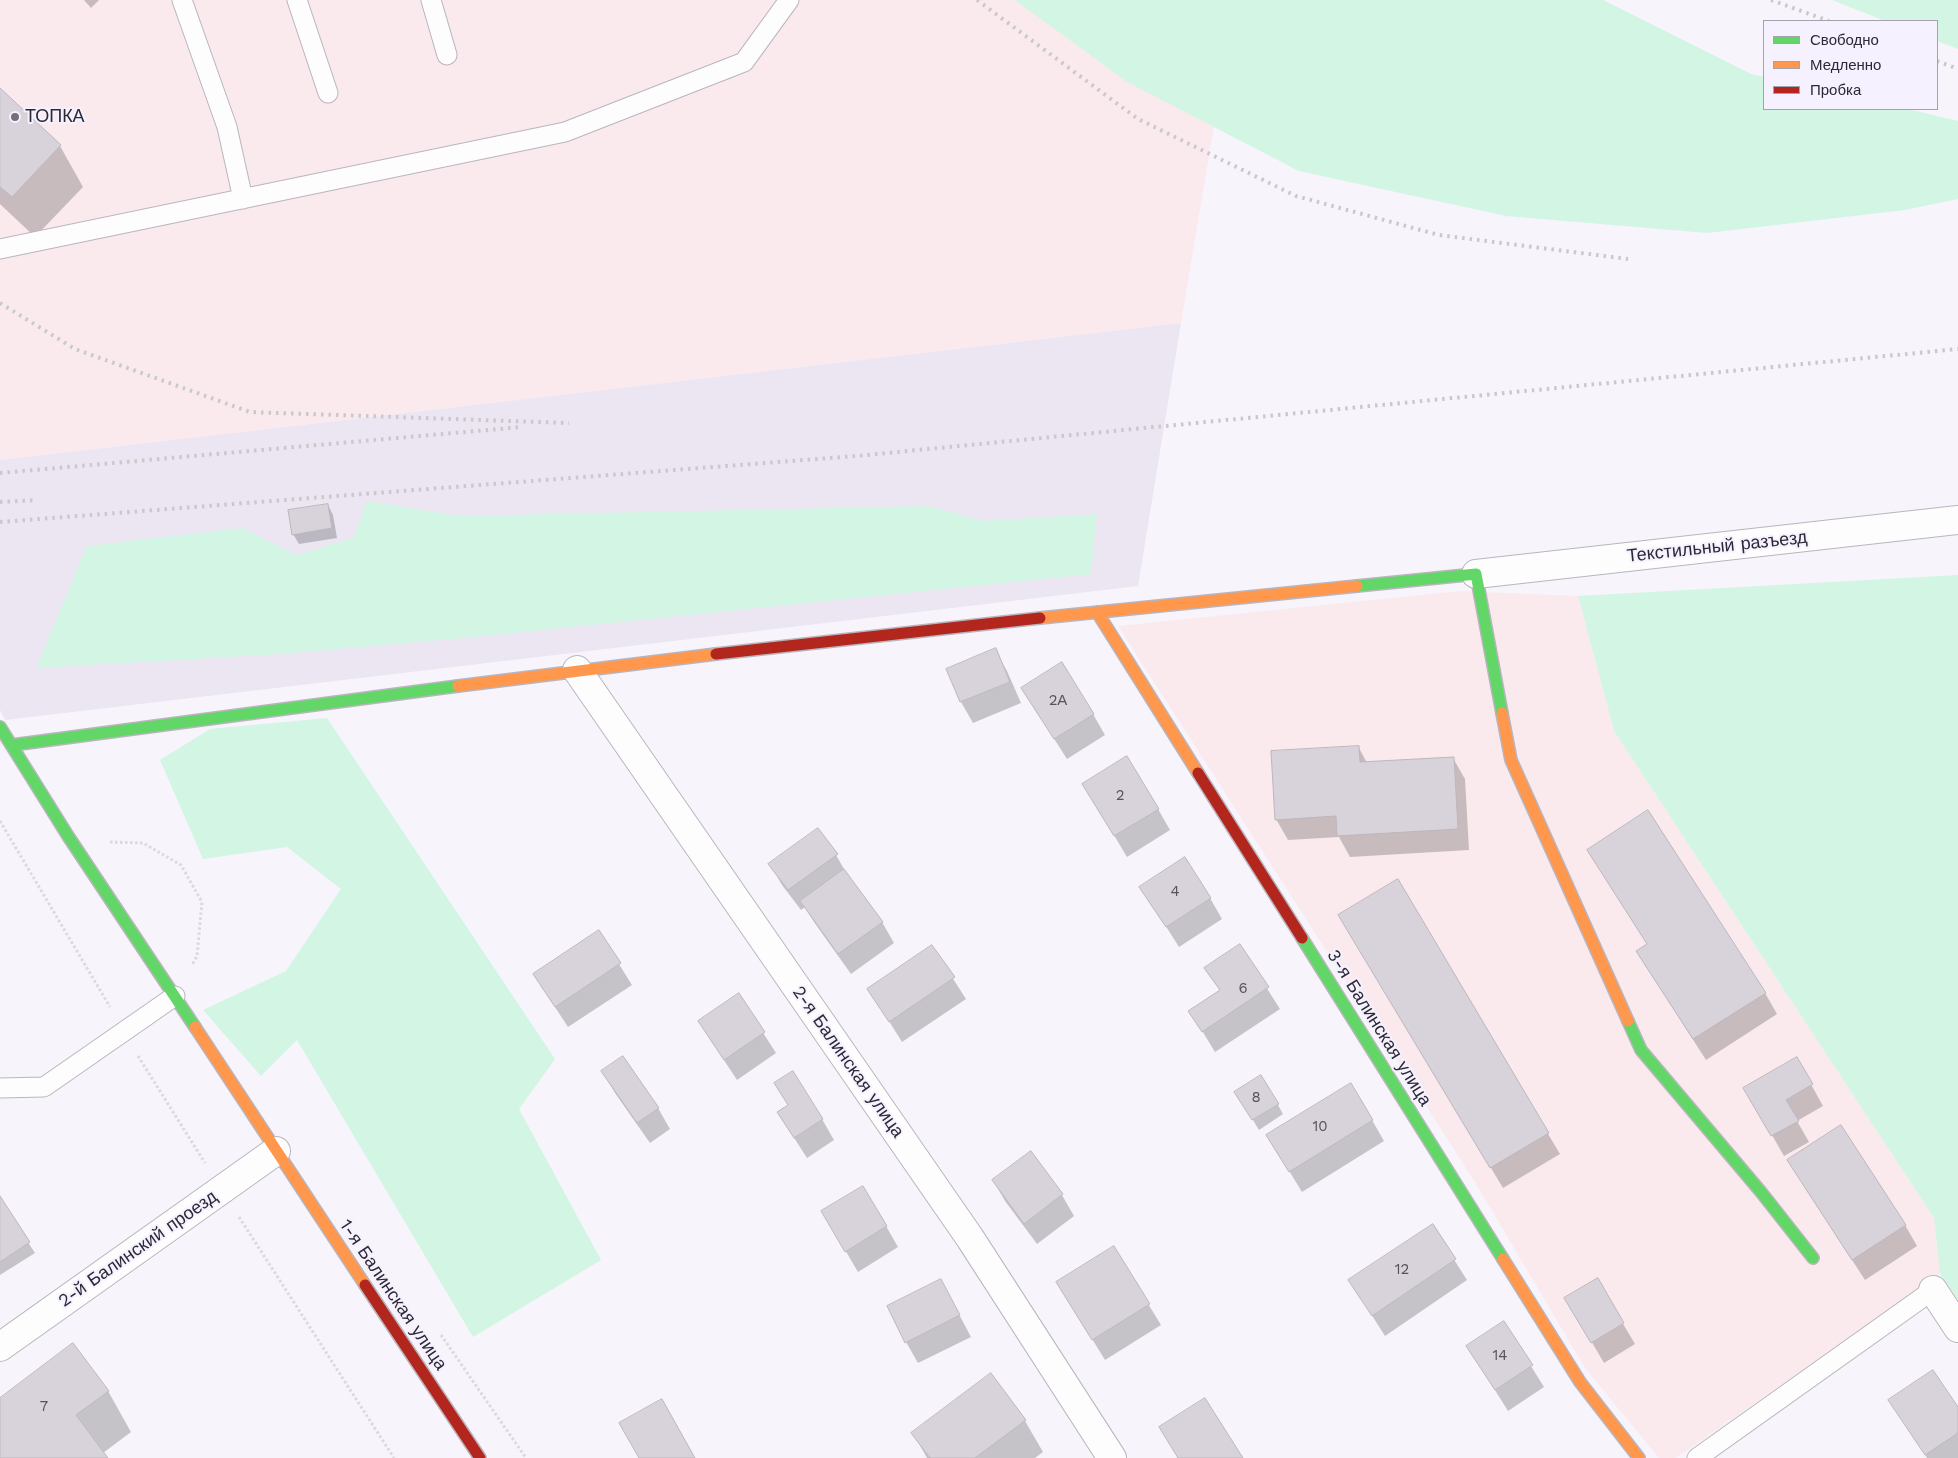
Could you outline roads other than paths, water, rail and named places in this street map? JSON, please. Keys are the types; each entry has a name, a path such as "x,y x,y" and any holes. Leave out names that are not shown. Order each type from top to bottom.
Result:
{"street":[{"name":"Текстильный разъезд","path":"1476,574 1958,520"},
{"path":"12,745 577,670 1097,612 1476,574 1511,760 1641,1050 1761,1192 1813,1258"},
{"name":"3-я Балинская улица","path":"1097,612 1580,1382 1639,1458"},
{"name":"2-я Балинская улица","path":"577,670 970,1238 1112,1458"},
{"name":"1-я Балинская улица","path":"0,727 68,836 480,1458"},
{"name":"2-й Балинский проезд","path":"0,1348 276,1151"},
{"path":"1934,1290 1958,1328"}],"lane":[{"path":"182,0 227,127 243,199"},
{"path":"296,0 328,93"},
{"path":"431,0 447,55"},
{"path":"0,249 565,132 744,62 789,0"},
{"path":"0,1088 44,1087 175,996"},
{"path":"1697,1458 1934,1290"}],"railway":[{"path":"977,0 1138,119 1296,196 1439,235 1628,259"},
{"path":"1771,0 1826,20"},
{"path":"1938,61 1958,69"},
{"path":"0,303 75,349 250,412 569,423"},
{"path":"0,522 856,456 1958,349"},
{"path":"0,473 522,427"},
{"path":"0,502 37,500"}],"place":[{"name":"ТОПКА","path":"15,117"}]}
